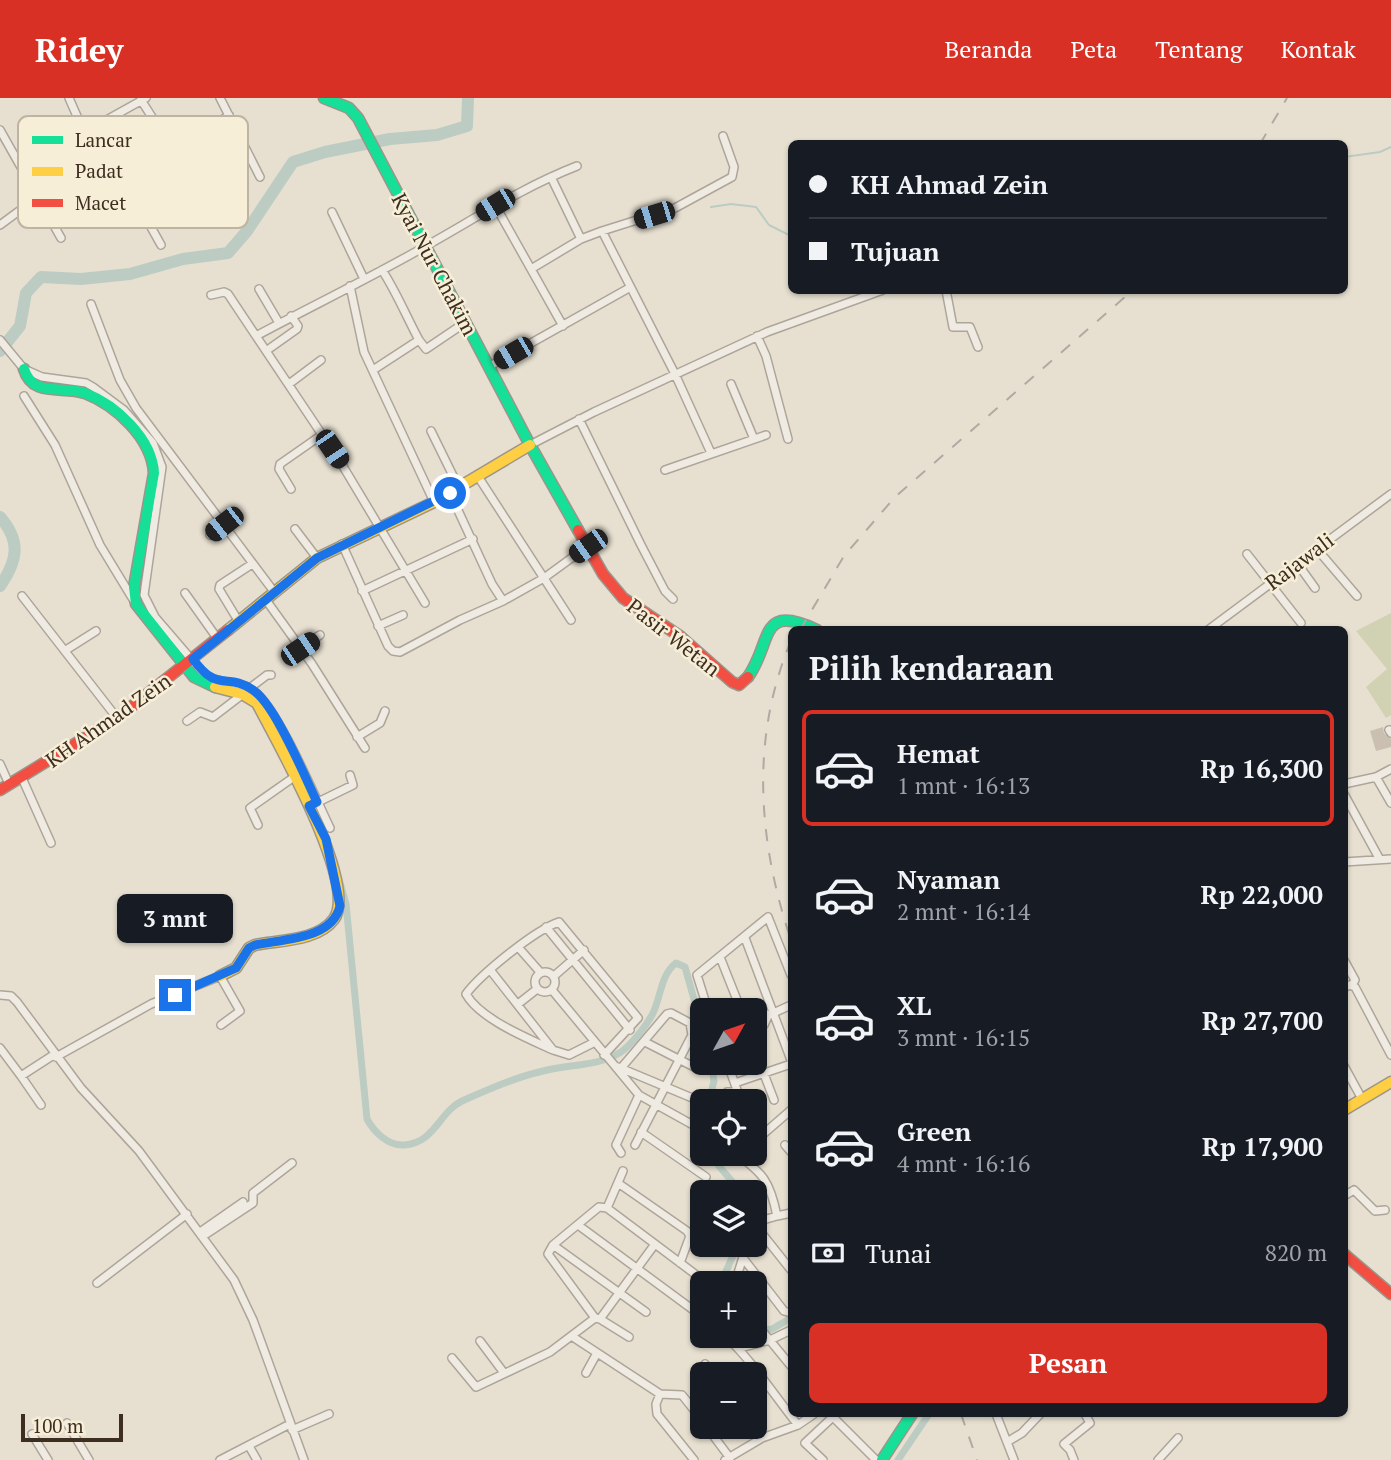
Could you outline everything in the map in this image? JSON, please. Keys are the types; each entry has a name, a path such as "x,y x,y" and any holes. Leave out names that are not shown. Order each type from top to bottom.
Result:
{"street":[{"path":"69,98 77,116"},
{"path":"220,98 229,115"},
{"name":"Kyai Nur Chakim","path":"324,98 336,100 358,118 530,445"},
{"path":"114,116 144,99 154,116"},
{"path":"0,130 18,162"},
{"path":"531,269 581,239 676,208 732,177 734,167 723,135"},
{"path":"248,153 260,177"},
{"path":"256,336 425,247 495,205 577,166"},
{"path":"551,177 581,239"},
{"path":"495,205 563,326"},
{"path":"0,225 18,212"},
{"path":"332,212 364,279"},
{"path":"56,228 61,238"},
{"path":"151,228 161,245"},
{"path":"602,231 675,374 711,453"},
{"path":"382,270 398,294 402,309 426,349 466,321"},
{"path":"350,286 358,335 434,502"},
{"path":"490,366 629,288"},
{"path":"259,289 279,323"},
{"path":"211,295 224,292 228,295 323,434 425,603"},
{"path":"530,445 579,419 757,337 872,294"},
{"path":"947,294 953,327 970,327 978,347"},
{"path":"91,304 120,380 133,403 275,593"},
{"path":"266,351 297,329 298,326 291,316"},
{"path":"757,337 766,356 788,439"},
{"path":"0,340 23,368 26,377 42,389 84,393 121,412 153,443 162,467 144,595 151,612 173,644"},
{"path":"373,370 419,341"},
{"path":"289,384 321,360"},
{"path":"731,384 754,439"},
{"path":"21,1076 151,1004 236,968 249,948 316,931 340,910 326,839 313,804 265,702 246,691 205,685 189,662 136,604 100,545 55,444 24,396"},
{"path":"121,412 133,403"},
{"path":"579,419 641,545 673,599"},
{"path":"136,604 134,587 154,472 150,454 139,431"},
{"path":"431,431 492,584 503,601"},
{"path":"291,489 279,469 280,464 323,434"},
{"path":"665,470 766,435"},
{"name":"KH Ahmad Zein","path":"4,787 117,718 317,558 434,502 479,478 530,445"},
{"name":"Pasir Wetan","path":"530,445 603,574 623,598 681,636 736,684 741,685 749,677 770,628 776,622 794,619 809,626"},
{"path":"479,478 571,620"},
{"name":"Rajawali","path":"1213,626 1391,494"},
{"path":"210,535 224,524"},
{"path":"295,529 317,558"},
{"path":"362,592 473,539"},
{"path":"342,544 388,646 393,651 400,652 544,578 588,546"},
{"path":"1316,548 1357,596"},
{"path":"1247,554 1301,623"},
{"path":"1297,563 1315,588"},
{"path":"239,622 219,587 253,564"},
{"path":"185,593 217,638"},
{"path":"22,596 117,718"},
{"path":"266,600 365,748"},
{"path":"378,626 403,615"},
{"path":"66,650 96,631"},
{"path":"300,649 320,635"},
{"path":"187,721 200,712 213,717 267,675 271,675"},
{"path":"246,691 260,707 294,778 330,828"},
{"path":"357,737 380,723 385,711"},
{"path":"0,764 4,787"},
{"path":"1348,783 1376,777 1391,769"},
{"path":"313,804 353,785 350,775"},
{"path":"1376,777 1391,803"},
{"path":"22,778 51,843"},
{"path":"258,825 250,808 294,778"},
{"path":"1348,801 1379,858"},
{"path":"1348,862 1391,859"},
{"path":"704,998 697,975 769,918 788,967"},
{"path":"593,1043 569,1055 553,1050 482,1012 466,996 466,992 518,947 546,927 559,922 638,1018 611,1062"},
{"path":"546,927 630,1030"},
{"path":"745,939 770,1014 788,1055"},
{"path":"518,947 540,972"},
{"path":"554,976 584,950"},
{"path":"720,957 736,998"},
{"path":"1348,967 1355,980 1348,987 1391,1055"},
{"path":"491,971 553,1050"},
{"path":"537,989 546,992 552,990 556,984 554,976 547,971 540,972"},
{"path":"537,989 535,981 540,972"},
{"path":"220,976 240,1011 221,1025"},
{"path":"518,1004 537,989"},
{"path":"552,990 593,1043 639,1095 690,1121"},
{"path":"0,995 11,996 17,1002 55,1056 98,1108 130,1139 187,1214 244,1297 304,1460"},
{"path":"767,1013 788,1006"},
{"path":"611,1062 645,1042 667,1014 683,1018 693,1028 680,1059 635,1145"},
{"path":"645,1042 690,1065"},
{"path":"0,1048 41,1105"},
{"path":"611,1062 690,1098"},
{"path":"767,1073 788,1063"},
{"path":"1348,1073 1362,1099"},
{"path":"732,1075 736,1089"},
{"path":"735,1083 761,1075"},
{"path":"764,1075 774,1100"},
{"path":"1348,1108 1391,1082"},
{"path":"621,1153 616,1145 639,1095"},
{"path":"767,1132 788,1114"},
{"path":"641,1132 706,1177"},
{"path":"785,1145 788,1148"},
{"path":"201,1234 253,1203 252,1194 292,1163"},
{"path":"752,1166 767,1180 778,1216"},
{"path":"607,1208 623,1171"},
{"path":"618,1183 687,1231 690,1236 680,1263"},
{"path":"1348,1194 1354,1190 1375,1211 1385,1210"},
{"path":"201,1234 243,1202"},
{"path":"628,1337 597,1319 549,1256 548,1251 553,1245 598,1207 607,1208 690,1271"},
{"path":"97,1283 187,1214"},
{"path":"767,1219 788,1214"},
{"path":"578,1225 690,1307"},
{"path":"767,1242 788,1266"},
{"path":"452,1358 476,1387 550,1352 597,1319 619,1294 655,1244"},
{"path":"553,1245 646,1312"},
{"path":"1348,1257 1391,1294"},
{"path":"739,1271 743,1258"},
{"path":"743,1258 784,1311 788,1312"},
{"path":"769,1339 788,1331"},
{"path":"767,1336 788,1362"},
{"path":"573,1337 660,1394 681,1395 690,1406"},
{"path":"480,1341 504,1373"},
{"path":"740,1348 751,1367 788,1413"},
{"path":"586,1373 597,1353"},
{"path":"660,1394 656,1404 657,1414 694,1460"},
{"path":"220,1460 291,1427 329,1414"},
{"path":"792,1417 798,1425"},
{"path":"767,1436 798,1425 810,1417"},
{"path":"823,1460 805,1443 830,1417"},
{"path":"834,1417 876,1460"},
{"path":"881,1460 910,1417"},
{"path":"997,1417 1014,1460"},
{"path":"1007,1442 1037,1417"},
{"path":"1074,1460 1065,1444 1090,1423 1087,1417"},
{"path":"67,1423 89,1460"},
{"path":"32,1434 48,1460"},
{"path":"1158,1460 1178,1438"},
{"path":"715,1439 728,1459 760,1439"},
{"path":"249,1446 257,1460"}],"green space":[{"path":"1391,613 1391,715 1386,718 1366,687 1387,669 1356,631"}],"building":[{"path":"1383,727 1384,733 1391,739 1391,747 1376,751 1370,731"}],"waterway":[{"path":"0,351 20,326 26,293 41,277 81,279 130,274 183,259 228,253 247,231 293,162 325,152 390,139 437,135 467,126 468,98"},
{"path":"1348,156 1380,152 1391,147"},
{"path":"711,207 731,204 756,207 769,225 788,234"},
{"path":"0,517 11,534 15,551 11,568 0,586"},
{"path":"148,612 140,593 151,526"},
{"path":"186,660 205,678"},
{"path":"339,879 346,904 367,1119 373,1129 392,1143 404,1145 423,1139 454,1106 502,1084 543,1071 593,1063 621,1052 634,1040 649,1019 667,974 676,963 685,967 694,998"},
{"path":"712,1089 713,1075"},
{"path":"719,1166 731,1180"},
{"path":"726,1271 732,1257"},
{"path":"767,1330 788,1320"},
{"path":"898,1460 927,1417"}],"railway":[{"path":"1262,140 1287,98"},
{"path":"802,626 844,556 895,497 1128,294"},
{"path":"788,650 769,715 763,790 771,866 788,930"},
{"path":"962,1417 977,1460"}],"traffic: fast":[{"path":"324,98 349,108 358,118 530,445 578,530"},
{"path":"24,369 28,378 41,387 76,391 97,398 120,414 147,447 154,473 134,587 136,604 194,677 215,687"},
{"path":"748,677 770,630 776,623 785,621 806,626"},
{"path":"882,1460 910,1417"}],"traffic: slow":[{"path":"228,630 317,558 434,502 530,445"},
{"path":"215,687 242,694 257,703 296,778 326,845 339,901 334,919 318,932 255,945 249,948 236,968 220,976"},
{"path":"1348,1108 1391,1082"}],"traffic: jam":[{"path":"578,530 603,574 623,598 681,637 732,682 739,685 748,677"},
{"path":"0,790 117,718 228,630"},
{"path":"1348,1257 1391,1294"}],"route":[{"path":"175,995 236,968 249,948 255,945 289,940 321,929 340,910 326,839 309,806 317,802 265,702 247,687 211,679 193,659 317,558 342,544 404,518 450,493"}]}
